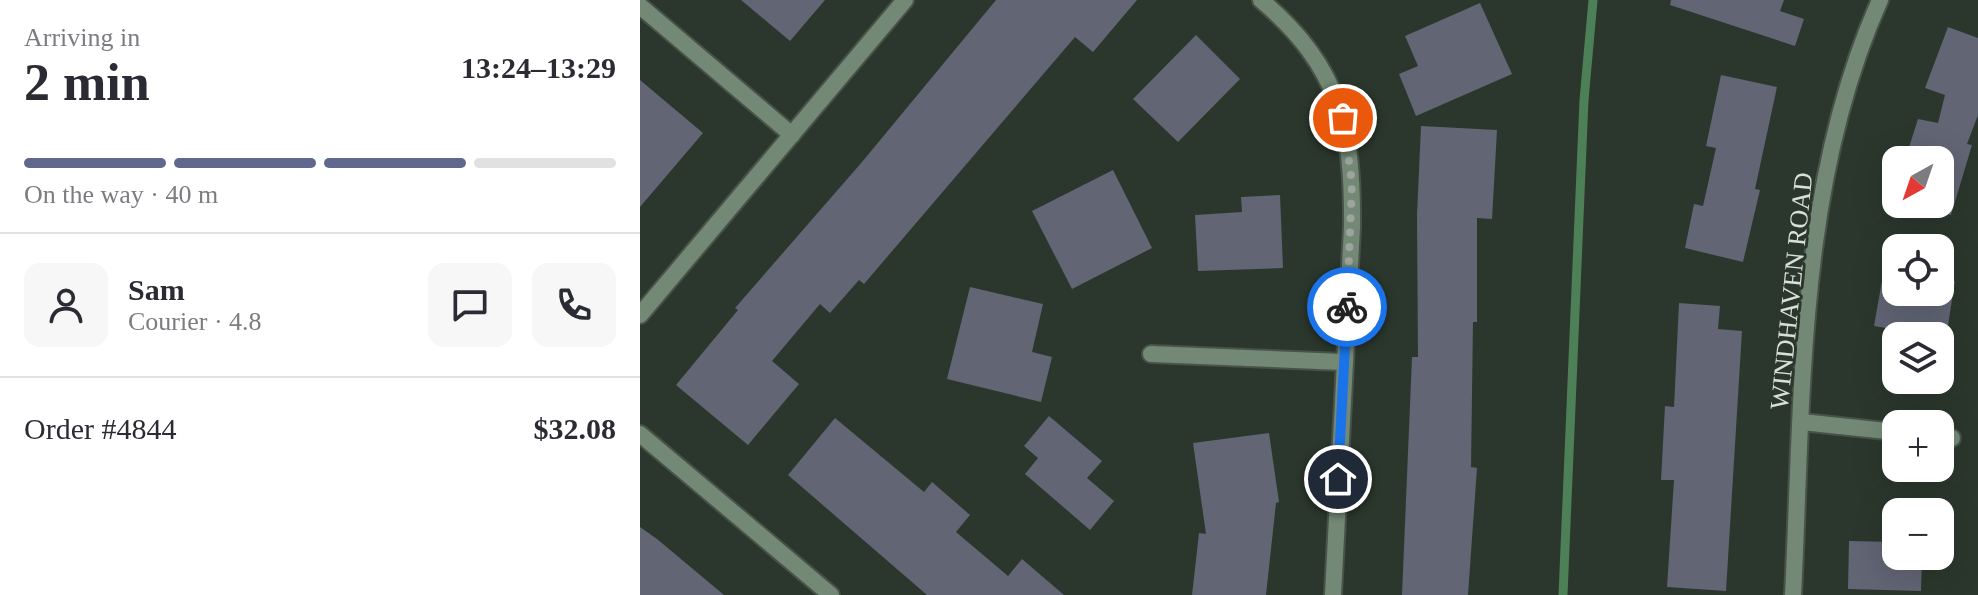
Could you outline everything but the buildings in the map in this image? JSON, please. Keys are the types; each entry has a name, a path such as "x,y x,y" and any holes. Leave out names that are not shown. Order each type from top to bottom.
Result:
{"street":[{"path":"640,315 905,0"},
{"path":"1261,0 1290,25 1326,73 1343,118 1352,183 1333,595"},
{"name":"WINDHAVEN ROAD","path":"1793,595 1810,289 1828,163 1863,38 1880,0"},
{"path":"640,6 792,135"},
{"path":"1151,354 1343,362"},
{"path":"1802,422 1882,431"},
{"path":"640,434 831,595"}],"waterway":[{"path":"1563,595 1584,100 1593,0"}],"way so far":[{"path":"1343,118 1352,183 1347,307"}],"route":[{"path":"1338,479 1347,307"}]}
